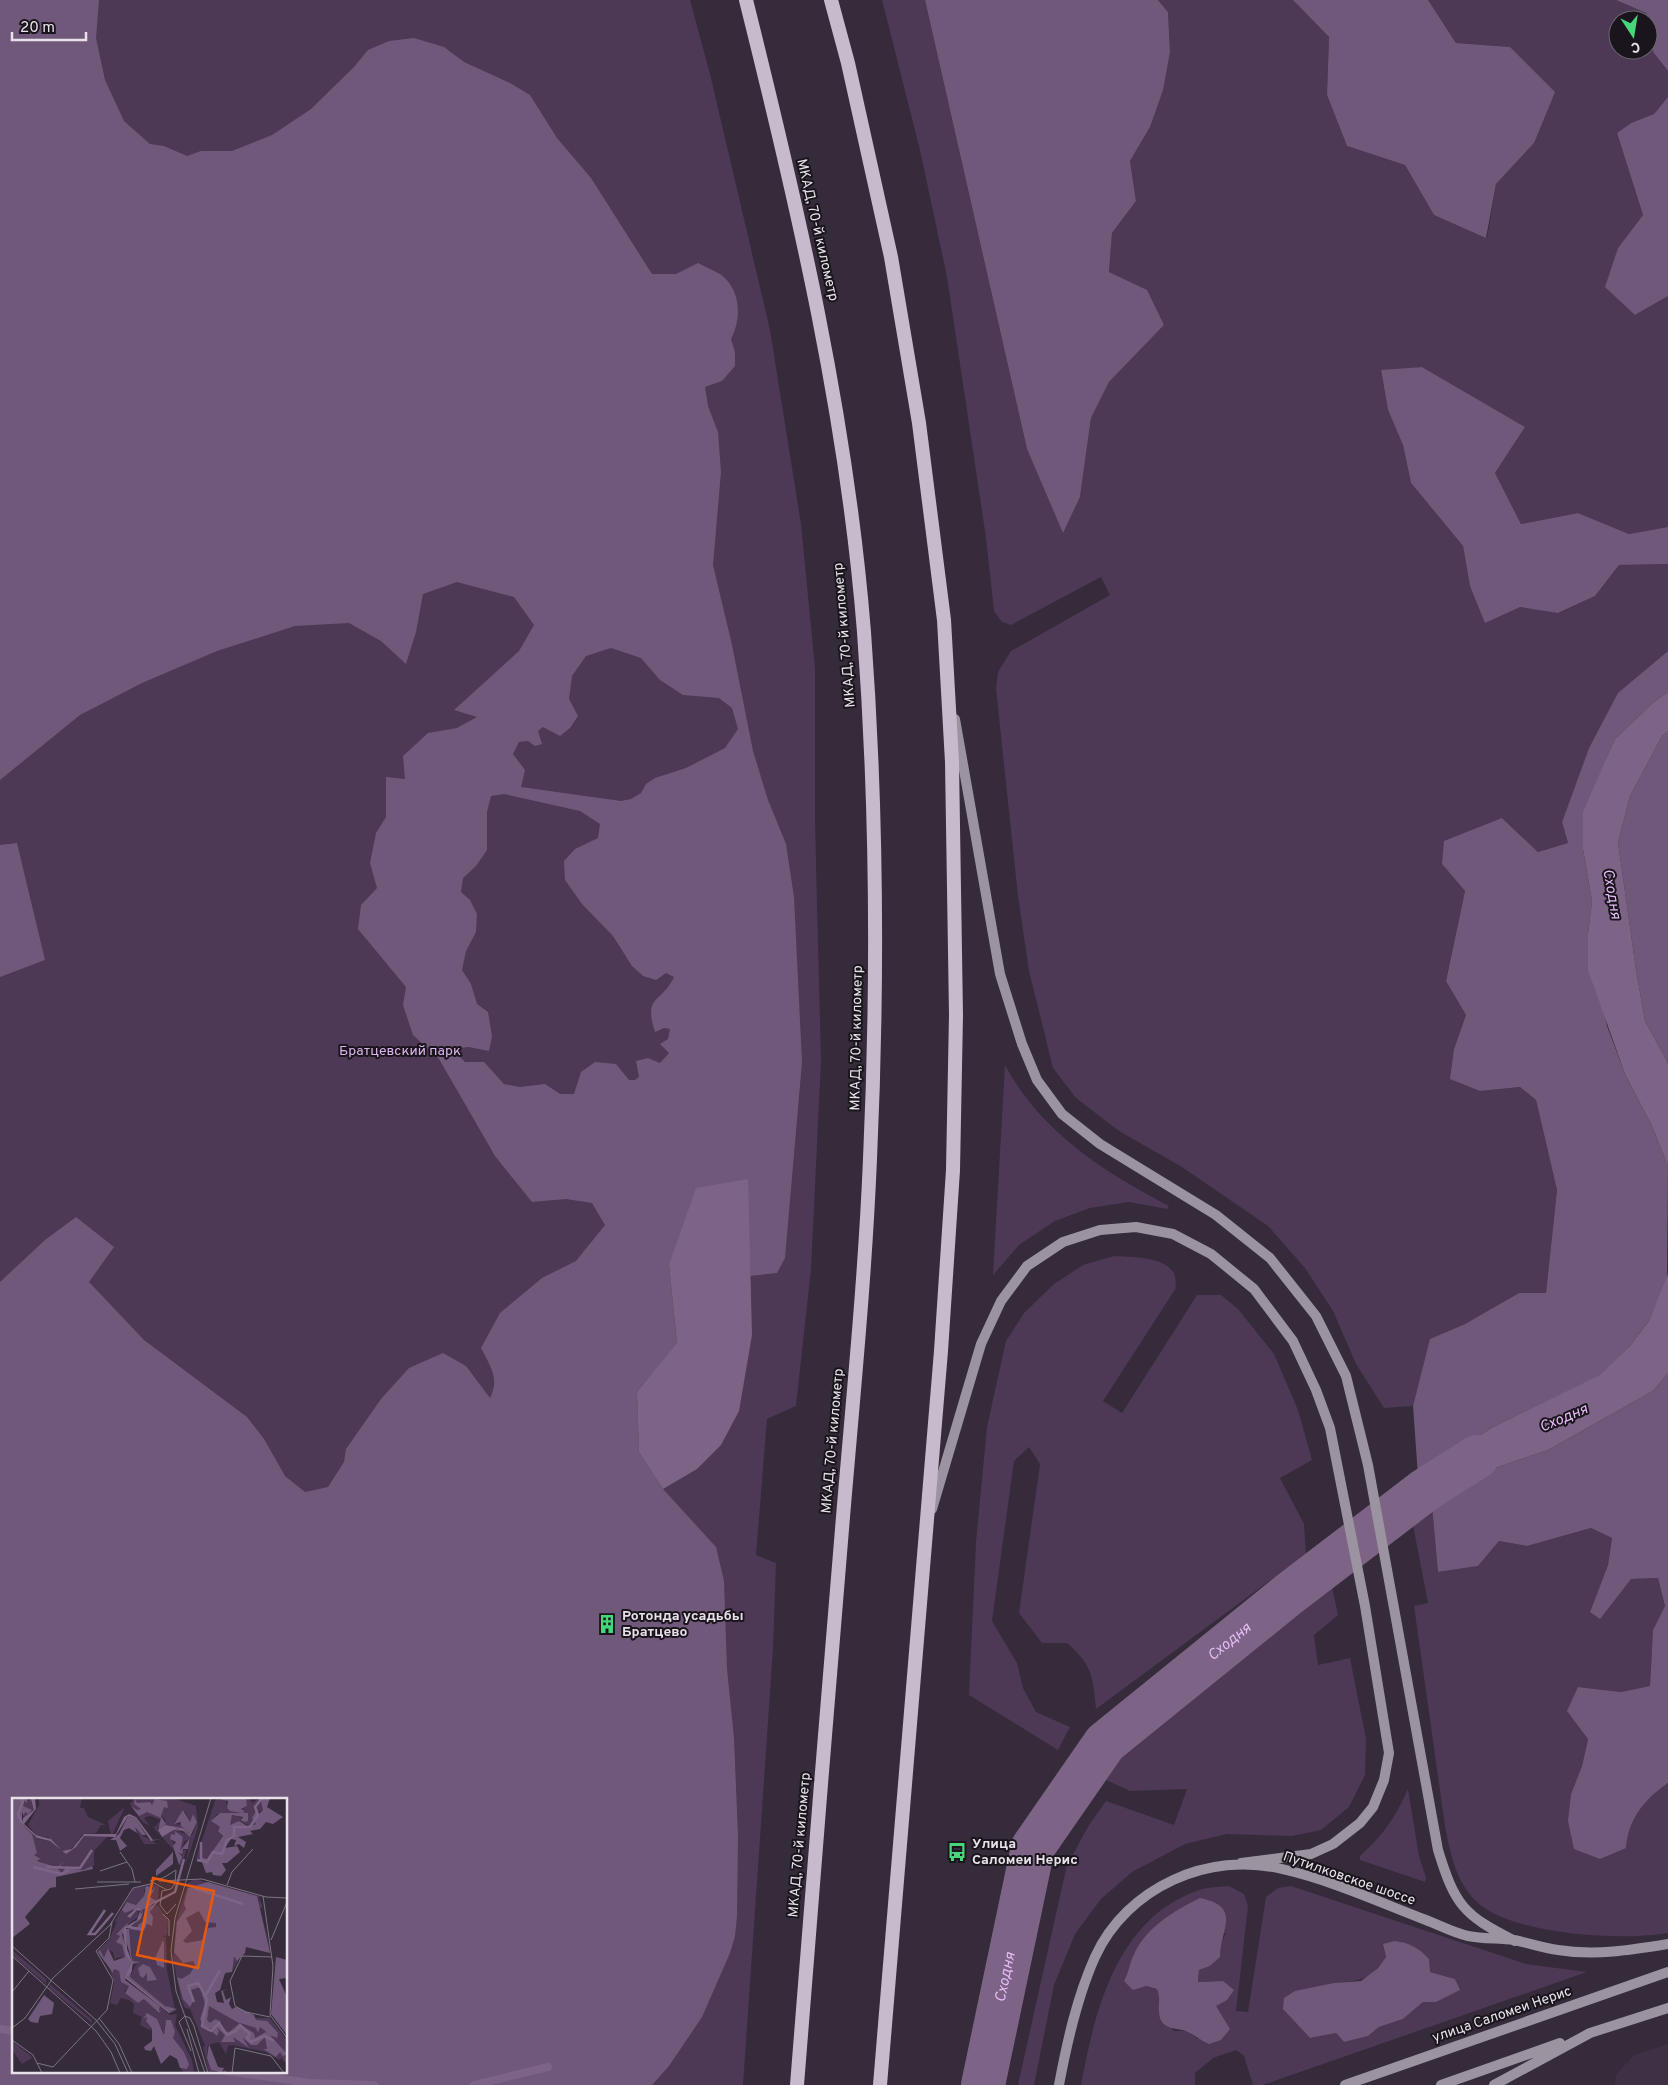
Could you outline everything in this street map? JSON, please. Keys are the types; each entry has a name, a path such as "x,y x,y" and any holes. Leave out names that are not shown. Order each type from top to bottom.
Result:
{"highway":[{"name":"МКАД, 70-й километр","path":"746,0 814,286 841,436 864,629 873,810 875,1019 870,1164 857,1349 797,2085"},
{"path":"831,0 848,63 891,257 919,423 944,620 952,762 956,1015 953,1170 941,1351 880,2085"}],"main road":[{"path":"947,674 1000,974 1022,1044 1037,1080 1062,1114 1100,1144 1216,1216 1270,1258 1316,1316 1346,1376 1368,1466 1438,1850 1449,1887 1461,1906 1484,1925 1515,1940"},
{"path":"925,1534 981,1344 1001,1301 1027,1266 1063,1242 1100,1230 1136,1227 1173,1234 1211,1254 1254,1289 1293,1341 1316,1390 1330,1428 1365,1606 1389,1753 1384,1780 1374,1807 1360,1823 1333,1844 1311,1854 1241,1863"},
{"name":"Путилковское шоссе","path":"1059,2085 1082,1991 1096,1956 1111,1930 1153,1890 1185,1874 1208,1868 1241,1863 1282,1869 1319,1880 1468,1936 1515,1940 1560,1951 1613,1953 1668,1944"},
{"name":"улица Саломеи Нерис","path":"1345,2085 1668,1972"},
{"path":"1441,2085 1668,2008"},
{"path":"1494,2085 1590,2033"}],"shaded area":[{"name":"Братцевский парк","path":"0,0 99,0 96,38 105,80 124,121 150,144 164,146 187,156 201,151 232,151 272,135 311,109 354,67 368,50 389,41 414,38 444,47 464,62 510,83 530,95 557,138 591,178 652,274 676,274 698,263 720,274 727,280 736,296 738,304 737,322 731,339 735,352 735,366 722,381 705,387 708,406 718,432 721,472 713,565 732,645 753,751 768,800 786,844 794,897 802,1062 785,1258 777,1273 749,1276 747,1180 669,1265 677,1344 637,1392 639,1452 663,1489 716,1547 724,1581 727,1669 734,1738 738,1836 737,1916 735,1936 730,1953 702,2017 669,2066 652,2085 0,2085 0,1282 45,1240 76,1217 114,1247 89,1282 144,1340 247,1417 264,1439 285,1476 305,1492 328,1487 344,1462 346,1449 381,1399 409,1368 443,1353 466,1366 490,1398 494,1384 493,1372 481,1348 500,1313 542,1278 576,1261 605,1225 592,1203 566,1199 532,1202 495,1156 439,1059 413,1035 403,1005 406,987 358,929 361,905 377,888 370,863 376,833 386,817 386,777 405,779 403,756 428,733 457,728 477,717 454,710 519,651 534,625 514,597 457,582 423,594 416,632 406,664 381,641 349,623 295,626 217,651 142,683 80,715 0,780","holes":["611,648 641,658 660,680 683,695 719,698 732,708 738,729 725,748 686,768 655,778 646,784 641,793 631,799 621,801 521,787 525,770 513,754 519,742 528,741 535,746 542,744 538,731 543,727 560,736 570,728 578,716 569,699 572,676 586,656","504,794 580,811 600,824 598,838 575,849 564,861 565,880 582,904 613,936 632,966 643,976 656,980 666,973 674,977 669,986 652,1005 651,1012 655,1032 664,1028 670,1029 668,1039 660,1044 669,1053 660,1063 648,1058 636,1061 639,1077 635,1080 629,1080 616,1064 595,1062 581,1072 574,1094 560,1094 545,1084 520,1087 504,1084 484,1062 465,1062 461,1058 459,1048 469,1047 489,1051 492,1036 488,1012 477,1004 471,984 462,970 466,951 476,932 477,914 470,900 461,892 463,878 476,866 487,850 487,812 491,796"]},
{"path":"925,0 1158,0 1168,12 1170,52 1163,90 1150,127 1130,161 1136,201 1112,233 1109,272 1147,290 1164,325 1109,382 1091,418 1080,497 1063,533 1027,449"},
{"path":"1293,0 1428,0 1456,43 1510,47 1555,92 1534,143 1496,184 1486,238 1434,215 1405,165 1347,146 1327,95 1329,37"},
{"path":"1616,0 1668,0 1668,71 1658,58 1658,10 1639,10"},
{"path":"1668,97 1668,296 1635,315 1605,287 1618,248 1643,215 1617,133 1631,123 1654,114"},
{"path":"1422,367 1525,427 1495,473 1521,524 1578,513 1629,534 1668,527 1668,564 1619,565 1595,596 1558,613 1520,607 1485,623 1470,586 1463,546 1411,483 1403,445 1388,410 1381,370"},
{"path":"1668,651 1668,692 1655,701 1615,739 1605,763 1583,849 1592,901 1588,934 1607,1026 1625,1074 1652,1126 1668,1166 1667,1280 1649,1321 1630,1346 1600,1376 1491,1428 1418,1476 1413,1406 1430,1339 1465,1324 1519,1293 1546,1293 1557,1190 1536,1100 1520,1087 1480,1091 1450,1079 1454,1049 1466,1015 1446,981 1465,891 1442,864 1444,841 1502,818 1538,852 1568,843 1562,822 1589,748 1618,693"},
{"path":"1668,731 1668,1063 1645,1021 1618,842 1630,796 1662,736"},
{"path":"17,843 45,960 0,977 0,845"},
{"path":"1668,1373 1668,1783 1652,1796 1639,1811 1630,1828 1626,1848 1600,1859 1574,1849 1568,1821 1571,1794 1582,1766 1588,1739 1567,1711 1578,1687 1621,1692 1650,1686 1653,1630 1665,1606 1658,1578 1631,1579 1600,1619 1590,1612 1608,1565 1612,1538 1591,1528 1527,1546 1499,1541 1478,1566 1438,1572 1432,1506 1483,1472 1548,1450 1653,1391"},
{"path":"1200,1898 1221,1907 1225,1913 1226,1920 1220,1957 1210,1966 1199,1970 1198,1982 1223,1981 1234,1990 1227,2000 1216,2006 1230,2029 1221,2040 1209,2044 1188,2032 1170,2028 1163,2023 1160,2018 1157,1989 1146,1986 1133,1990 1124,1981 1135,1952 1147,1934 1171,1914"},
{"path":"1395,1941 1410,1945 1422,1952 1429,1959 1430,1972 1455,1979 1460,1990 1436,2002 1423,2002 1403,2019 1379,2027 1368,2036 1344,2042 1336,2033 1310,2038 1283,2009 1284,1998 1295,1991 1334,1983 1361,1981 1378,1968 1386,1957 1383,1944"},
{"path":"1668,2044 1668,2085 1615,2085 1616,2075 1634,2055"}],"green space":[{"name":"Братцевский парк","path":"0,0 690,0 710,74 770,330 801,524 815,668 815,822 821,1061 811,1269 796,1406 767,1419 756,1555 776,1563 773,1649 743,2085 0,2085"},
{"path":"882,0 925,0 1027,449 1063,532 1080,497 1091,418 1109,382 1164,325 1146,290 1109,272 1112,233 1136,201 1130,161 1150,127 1170,52 1168,12 1158,0 1293,0 1329,37 1327,95 1347,146 1405,165 1434,215 1487,238 1496,184 1534,143 1510,47 1456,43 1428,0 1616,0 1639,10 1608,10 1608,60 1658,60 1658,58 1668,71 1668,97 1654,114 1631,123 1617,133 1643,215 1618,248 1635,315 1668,296 1668,527 1629,534 1578,513 1521,524 1495,473 1525,427 1422,367 1381,371 1388,410 1403,444 1411,483 1463,546 1470,586 1520,607 1559,613 1595,596 1619,565 1668,564 1668,651 1619,693 1589,748 1562,822 1568,843 1538,852 1502,818 1442,864 1465,891 1446,980 1466,1015 1454,1049 1480,1091 1520,1087 1536,1100 1557,1190 1546,1293 1519,1293 1465,1324 1431,1339 1413,1406 1384,1408 1356,1364 1333,1311 1305,1268 1268,1226 1182,1167 1119,1131 1076,1098 1053,1068 1029,971 1018,896 996,689 998,672 1011,651 1110,595 1101,577 1011,625 1002,622 994,611 986,538 947,277 920,150"},
{"path":"1005,1065 1020,1089 1055,1130 1098,1164 1144,1193 1169,1206 1167,1209 1129,1202 1090,1208 1055,1221 1019,1245 993,1275"},
{"path":"1114,1256 1139,1257 1165,1265 1171,1269 1175,1276 1176,1288 1103,1401 1122,1413 1197,1295 1221,1295 1238,1309 1274,1354 1298,1410 1312,1460 1280,1478 1304,1524 1306,1554 1096,1709 1092,1679 1082,1658 1067,1643 1042,1643 1019,1613 1040,1464 1029,1447 1014,1461 992,1621 1017,1663 1023,1688 1036,1712 1070,1727 1058,1750 969,1695 976,1542 987,1427 1006,1341 1024,1313 1054,1284 1083,1265"},
{"path":"1432,1506 1438,1572 1478,1566 1499,1541 1527,1546 1591,1528 1612,1538 1608,1565 1590,1612 1631,1579 1658,1578 1665,1606 1653,1630 1650,1686 1621,1692 1578,1687 1588,1738 1582,1766 1571,1794 1626,1848 1630,1828 1639,1811 1652,1796 1668,1783 1668,1933 1624,1936 1569,1933 1542,1929 1495,1914 1478,1903 1470,1895 1459,1877 1445,1826 1414,1606 1428,1603 1412,1520"},
{"path":"1332,1587 1338,1615 1314,1635 1318,1665 1350,1658 1366,1739 1365,1775 1349,1807 1321,1830 1292,1836 1227,1834 1185,1844 1132,1872 1101,1899 1075,1934 1054,1985 1034,2085 1018,2085 1067,1865 1089,1825 1106,1801 1174,1825 1187,1789 1130,1791 1102,1778 1127,1750"},
{"path":"1408,1789 1419,1856 1426,1878 1425,1882 1360,1860 1360,1856 1388,1826"},
{"path":"1229,1886 1244,1894 1248,1906 1236,2011 1248,2012 1266,1897 1278,1888 1291,1886 1526,1964 1587,1972 1263,2085 1253,2085 1244,2056 1236,2050 1213,2058 1195,2073 1195,2085 1081,2085 1094,2027 1103,1998 1114,1970 1129,1944 1148,1922 1171,1903 1199,1890","holes":["1226,1933 1220,1944 1220,1957 1210,1966 1199,1970 1198,1982 1223,1981 1216,2006 1198,2039 1187,2031 1174,2031 1159,2013 1161,2001 1157,1989 1124,1981 1130,1970 1134,1953","1383,1945 1430,1972 1455,1979 1459,1990 1436,2002 1423,2002 1403,2019 1379,2027 1368,2036 1344,2042 1336,2033 1310,2038 1301,2028 1334,1983 1358,1980 1369,1975 1386,1957"]}],"water":[{"path":"1668,692 1668,731 1662,736 1630,796 1618,842 1645,1021 1668,1063 1668,1166 1652,1126 1625,1074 1588,970 1588,934 1592,901 1583,849 1583,812 1615,739 1655,701"},
{"path":"748,1179 752,1335 739,1411 721,1445 697,1469 663,1489 639,1452 637,1392 677,1343 669,1265 696,1188"},
{"path":"1668,1274 1668,1373 1653,1391 1548,1450 1483,1472 1432,1506 1418,1476 1491,1428 1600,1375 1630,1346 1649,1321"}],"waterway":[{"name":"Сходня","path":"983,2085 1033,1847 1105,1743 1289,1594 1425,1490 1477,1457"},
{"path":"0,2029 12,2031"},
{"path":"474,2085 548,2067"},
{"path":"233,2072 310,2083 374,2085"}],"place":[{"name":"Ротонда усадьбы Братцево","path":"607,1624"},
{"name":"Улица Саломеи Нерис","path":"957,1852"}]}
